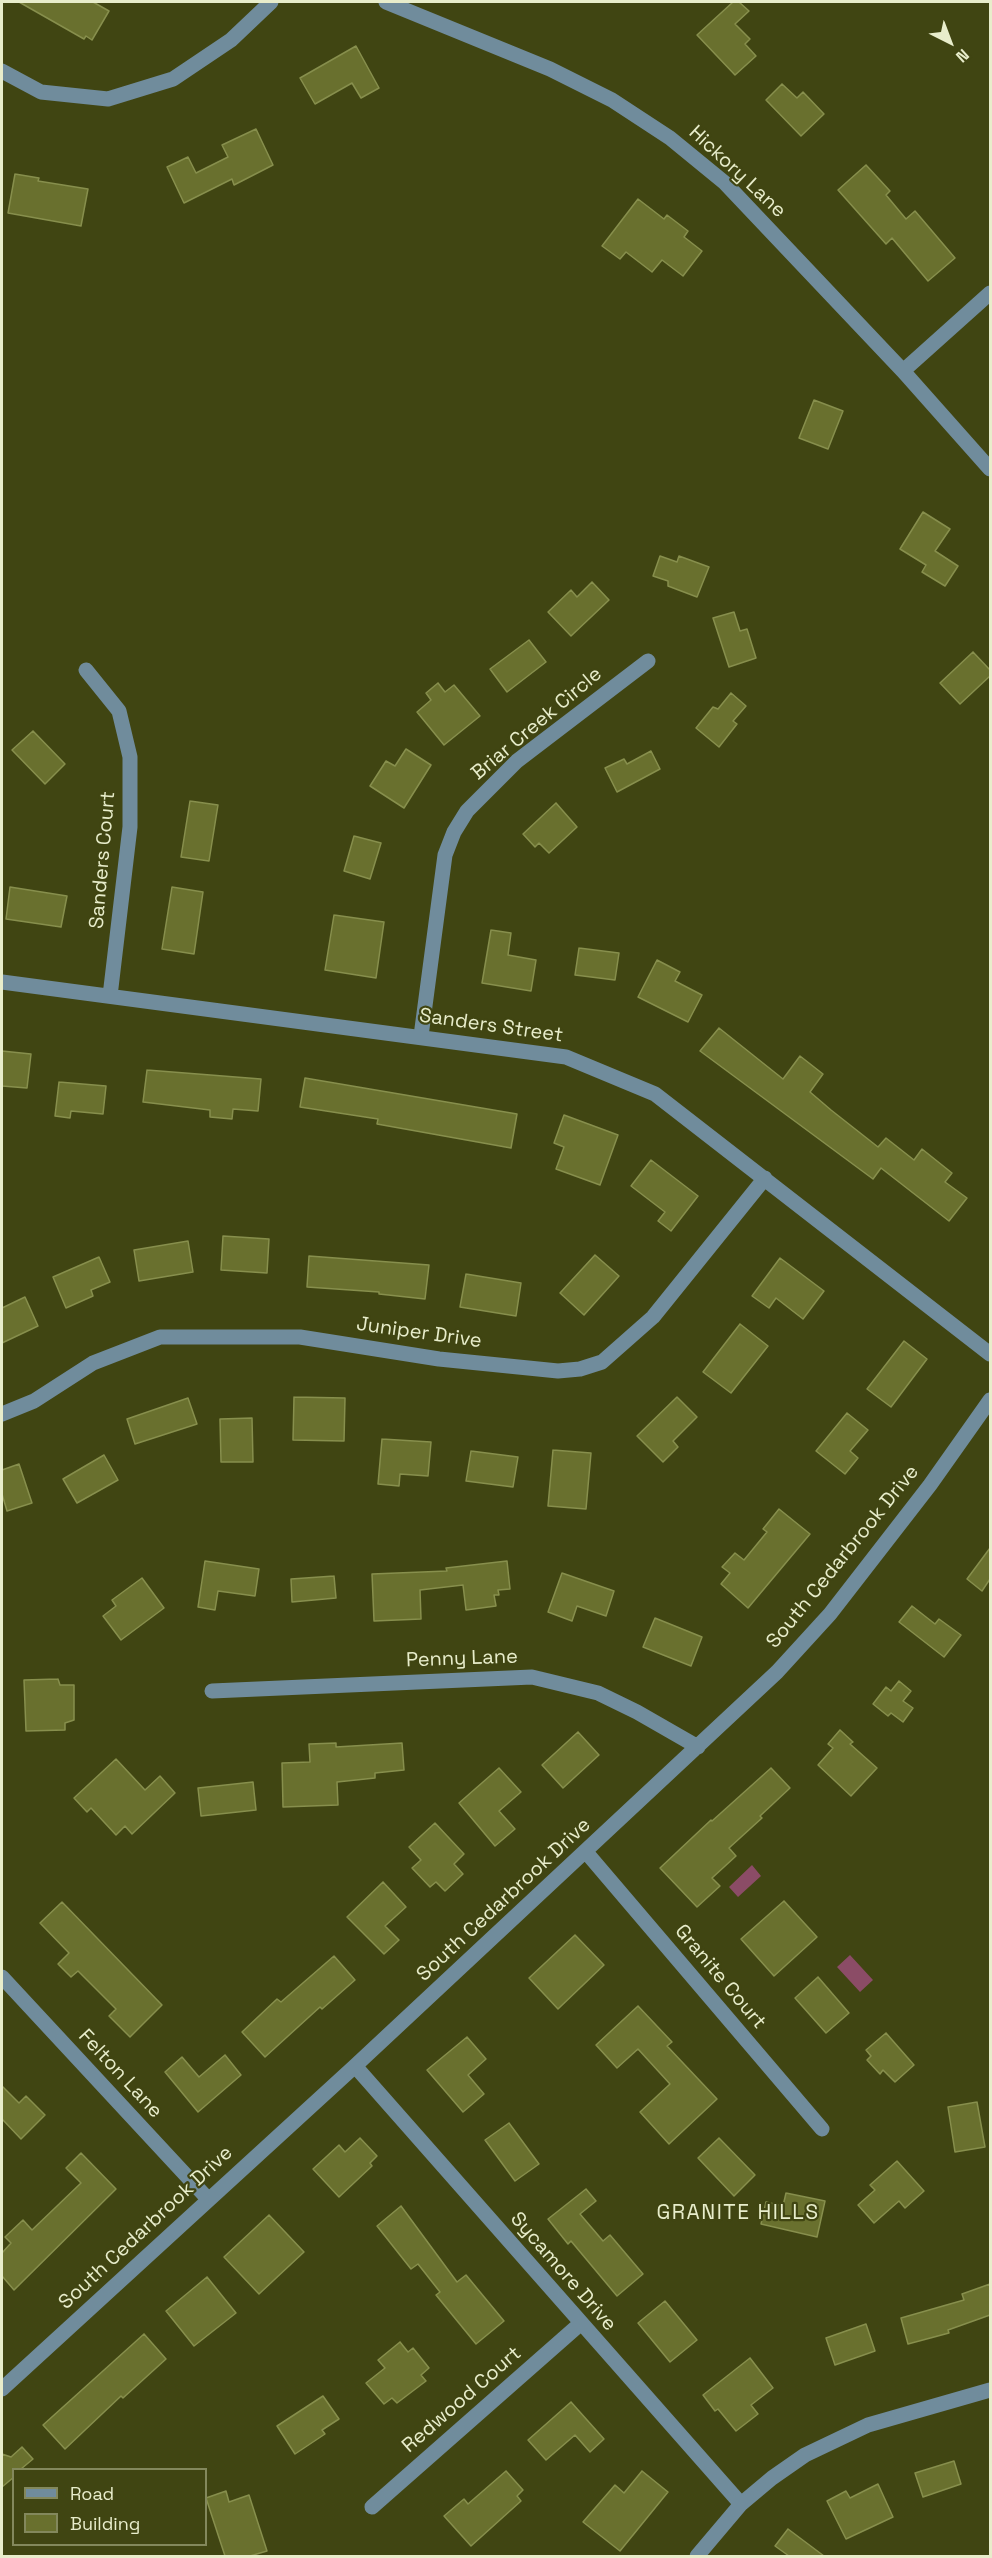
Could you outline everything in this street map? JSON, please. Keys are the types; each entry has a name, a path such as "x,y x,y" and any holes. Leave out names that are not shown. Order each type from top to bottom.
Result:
{"street":[{"path":"2,71 41,92 108,99 173,79 231,40 271,2"},
{"name":"Hickory Lane","path":"386,2 550,69 612,100 670,138 725,183 903,371 990,468"},
{"path":"903,371 990,293"},
{"name":"Briar Creek Circle","path":"421,1036 446,855 454,832 467,811 518,761 648,660"},
{"name":"Sanders Court","path":"86,670 119,711 130,758 130,827 110,996"},
{"name":"Sanders Street","path":"2,982 421,1036 498,1050 566,1057 655,1094 990,1354"},
{"name":"Juniper Drive","path":"2,1414 34,1401 93,1363 160,1337 300,1337 439,1359 558,1371 580,1369 602,1362 653,1317 765,1178"},
{"name":"South Cedarbrook Drive","path":"2,2389 355,2066 777,1672 830,1614 930,1485 990,1400"},
{"name":"Penny Lane","path":"212,1691 532,1677 598,1693 637,1712 698,1747"},
{"name":"Granite Court","path":"586,1852 822,2129"},
{"name":"Felton Lane","path":"2,1977 208,2199"},
{"name":"Sycamore Drive","path":"355,2066 741,2504"},
{"name":"Redwood Court","path":"372,2507 580,2324"},
{"path":"697,2556 741,2504 805,2455 868,2425 990,2390"}],"shaded area":[{"path":"752,1865 761,1876 738,1897 729,1887"},
{"path":"850,1955 873,1980 860,1992 837,1967"}],"building":[{"path":"19,2 93,2 109,11 92,40 86,36 84,39"},
{"path":"733,2 739,2 749,11 735,24 750,39 745,44 756,56 735,75 697,35"},
{"path":"356,46 379,88 361,98 352,83 315,104 300,78"},
{"path":"782,84 797,98 803,92 824,114 801,136 766,100"},
{"path":"256,129 273,165 234,185 232,179 184,203 167,167 188,157 196,173 228,157 222,145"},
{"path":"866,165 890,191 886,195 906,219 915,211 955,258 928,281 892,238 886,244 838,190"},
{"path":"15,174 39,178 38,181 88,189 81,226 8,213"},
{"path":"638,199 664,219 667,215 688,231 684,237 702,251 683,276 662,260 652,272 626,252 620,259 602,246"},
{"path":"814,400 843,411 828,449 799,438"},
{"path":"923,512 950,529 935,551 958,566 945,586 922,572 926,565 900,549"},
{"path":"660,556 677,562 679,556 709,567 697,597 668,586 668,581 653,576"},
{"path":"592,582 609,600 571,636 548,612 571,590 577,597"},
{"path":"734,612 740,631 747,629 756,658 729,667 713,618"},
{"path":"529,640 546,662 507,692 490,669"},
{"path":"973,652 990,670 990,676 960,704 940,683"},
{"path":"438,683 445,692 454,685 480,716 444,745 417,712 431,700 426,693"},
{"path":"731,693 746,706 733,721 737,724 719,747 696,728 713,707 718,709"},
{"path":"33,731 65,764 45,784 12,750"},
{"path":"406,749 431,765 404,808 370,786 386,761 395,766"},
{"path":"651,751 660,769 617,792 605,768 624,759 627,764"},
{"path":"190,801 218,805 209,861 181,857"},
{"path":"556,803 577,827 549,853 539,843 535,847 523,834"},
{"path":"354,836 381,843 370,879 344,871"},
{"path":"10,887 67,896 61,927 6,919"},
{"path":"172,887 203,892 194,954 162,949"},
{"path":"334,915 384,922 376,978 325,970"},
{"path":"491,930 511,933 508,955 536,960 531,991 482,983"},
{"path":"579,948 619,953 615,980 575,975"},
{"path":"657,960 680,972 675,981 702,995 688,1022 638,997"},
{"path":"719,1028 783,1079 800,1056 823,1074 810,1092 831,1110 878,1147 886,1138 914,1160 922,1149 952,1173 945,1182 967,1198 949,1221 881,1168 873,1179 700,1051"},
{"path":"2,1051 31,1054 27,1088 2,1086"},
{"path":"147,1070 261,1079 258,1111 233,1109 232,1119 210,1117 210,1110 143,1102"},
{"path":"305,1078 517,1114 511,1148 377,1124 378,1119 300,1107"},
{"path":"59,1082 106,1086 103,1114 71,1111 70,1118 55,1116"},
{"path":"564,1115 618,1135 600,1185 556,1169 564,1147 554,1143"},
{"path":"651,1160 698,1196 671,1231 658,1221 665,1212 631,1186"},
{"path":"223,1236 269,1239 267,1273 221,1270"},
{"path":"188,1241 193,1272 139,1281 134,1250"},
{"path":"595,1255 619,1276 584,1315 560,1293"},
{"path":"309,1256 429,1265 425,1299 379,1294 379,1292 307,1287"},
{"path":"99,1257 110,1282 91,1290 93,1296 66,1308 53,1277"},
{"path":"780,1258 824,1291 803,1319 776,1298 769,1308 752,1296"},
{"path":"466,1274 521,1283 516,1316 460,1307"},
{"path":"25,1297 38,1326 2,1343 2,1308"},
{"path":"740,1324 768,1346 731,1393 703,1372"},
{"path":"904,1341 927,1359 891,1407 867,1389"},
{"path":"294,1397 345,1398 344,1441 293,1440"},
{"path":"677,1397 697,1417 673,1441 678,1447 663,1462 637,1436"},
{"path":"188,1398 197,1424 135,1444 127,1419"},
{"path":"847,1413 868,1430 850,1451 858,1458 845,1474 816,1451"},
{"path":"252,1418 253,1462 221,1462 220,1419"},
{"path":"382,1439 431,1442 428,1476 400,1474 399,1486 378,1484"},
{"path":"553,1450 591,1453 586,1509 548,1506"},
{"path":"471,1451 518,1457 513,1487 466,1481"},
{"path":"104,1455 118,1480 77,1503 63,1479"},
{"path":"19,1464 32,1503 7,1511 2,1494 2,1470"},
{"path":"779,1509 810,1534 748,1608 721,1584 730,1573 722,1567 735,1553 744,1560 767,1532 763,1529"},
{"path":"990,1548 990,1579 982,1591 967,1579"},
{"path":"205,1561 259,1569 255,1596 218,1591 215,1610 198,1607"},
{"path":"507,1561 510,1589 498,1590 499,1595 494,1595 496,1606 466,1610 463,1585 420,1590 421,1619 374,1621 372,1574 447,1571 446,1568"},
{"path":"562,1573 614,1591 606,1616 577,1606 572,1621 548,1612"},
{"path":"334,1576 336,1598 292,1602 291,1579"},
{"path":"142,1578 164,1608 121,1640 103,1616 116,1606 112,1600"},
{"path":"912,1606 935,1624 939,1619 961,1635 944,1657 899,1622"},
{"path":"655,1618 702,1637 691,1666 643,1647"},
{"path":"58,1679 60,1685 74,1685 74,1720 65,1723 65,1730 26,1731 24,1680"},
{"path":"899,1681 911,1691 903,1701 913,1708 903,1722 891,1713 888,1716 873,1704 886,1687 891,1691"},
{"path":"840,1730 853,1742 850,1744 877,1768 851,1796 818,1765 833,1748 828,1744"},
{"path":"578,1732 599,1755 563,1788 542,1765"},
{"path":"336,1743 336,1747 402,1743 404,1770 375,1773 375,1778 337,1782 338,1805 283,1807 282,1763 310,1762 309,1744"},
{"path":"116,1759 145,1790 160,1776 175,1793 132,1834 125,1826 116,1835 91,1808 87,1812 74,1798"},
{"path":"499,1768 521,1792 499,1811 515,1829 495,1846 459,1803"},
{"path":"771,1768 790,1788 729,1848 736,1856 712,1878 720,1886 697,1907 660,1868"},
{"path":"253,1782 256,1810 201,1816 198,1788"},
{"path":"435,1823 464,1854 454,1864 463,1874 445,1891 436,1882 430,1887 412,1868 421,1860 409,1847"},
{"path":"383,1882 406,1907 385,1926 399,1940 384,1954 347,1917"},
{"path":"784,1901 817,1937 774,1976 741,1939"},
{"path":"62,1902 162,2005 130,2037 109,2016 116,2009 78,1971 71,1977 58,1964 69,1953 40,1923"},
{"path":"575,1935 604,1965 558,2009 529,1978"},
{"path":"334,1956 355,1980 322,2009 320,2007 265,2057 242,2032 277,1999 281,2002"},
{"path":"818,1977 849,2013 826,2033 795,1998"},
{"path":"638,2006 672,2042 667,2046 717,2099 669,2144 640,2112 670,2084 638,2049 617,2068 596,2045"},
{"path":"886,2033 914,2065 895,2082 883,2070 880,2074 867,2060 871,2056 866,2050"},
{"path":"467,2037 486,2059 468,2075 484,2094 463,2112 427,2070"},
{"path":"225,2055 241,2075 198,2112 165,2072 182,2057 199,2077"},
{"path":"2,2086 19,2103 26,2096 45,2115 21,2139 2,2119"},
{"path":"977,2102 985,2147 955,2152 948,2107"},
{"path":"509,2123 539,2164 515,2181 485,2140"},
{"path":"360,2138 377,2156 370,2163 372,2166 339,2197 313,2169 339,2145 345,2152"},
{"path":"719,2138 755,2175 734,2196 698,2158"},
{"path":"81,2153 116,2189 14,2290 2,2276 2,2253 11,2243 5,2237 23,2220 32,2230 81,2183 66,2168"},
{"path":"897,2161 924,2191 905,2208 899,2201 874,2223 858,2205 875,2190 870,2185"},
{"path":"586,2189 596,2201 580,2214 603,2241 610,2235 643,2274 617,2296 571,2241 568,2244 548,2219"},
{"path":"786,2193 825,2201 817,2237 761,2224 766,2202 783,2206"},
{"path":"401,2206 457,2282 466,2275 504,2321 476,2344 436,2295 440,2292 418,2264 411,2269 377,2226"},
{"path":"269,2215 304,2252 259,2294 224,2257"},
{"path":"207,2277 236,2313 194,2346 166,2311"},
{"path":"990,2284 990,2315 948,2330 949,2333 908,2344 901,2318 964,2300 962,2294"},
{"path":"665,2301 697,2340 670,2362 638,2323"},
{"path":"866,2324 875,2351 835,2365 826,2338"},
{"path":"144,2334 166,2359 123,2398 121,2396 65,2449 43,2425"},
{"path":"400,2342 408,2352 413,2348 429,2368 421,2375 426,2381 397,2403 392,2398 384,2404 366,2383 385,2368 378,2360"},
{"path":"750,2358 773,2388 751,2405 758,2414 736,2431 718,2409 715,2411 703,2395"},
{"path":"323,2396 339,2419 322,2430 325,2434 295,2454 277,2426"},
{"path":"571,2402 604,2439 590,2452 575,2435 546,2460 528,2440"},
{"path":"22,2447 33,2459 22,2468 12,2468 12,2479 2,2487 2,2454 11,2457"},
{"path":"954,2461 961,2484 923,2497 915,2473"},
{"path":"506,2471 523,2490 517,2496 521,2501 471,2546 444,2516 464,2499 468,2504"},
{"path":"642,2471 668,2492 620,2551 583,2522 615,2485 624,2493"},
{"path":"878,2484 893,2517 846,2539 827,2501 846,2491 850,2498"},
{"path":"226,2491 229,2502 249,2495 267,2551 250,2556 225,2556 207,2498"},
{"path":"788,2529 824,2556 789,2556 775,2546"}],"district":[{"name":"GRANITE HILLS","path":"738,2213"}]}
